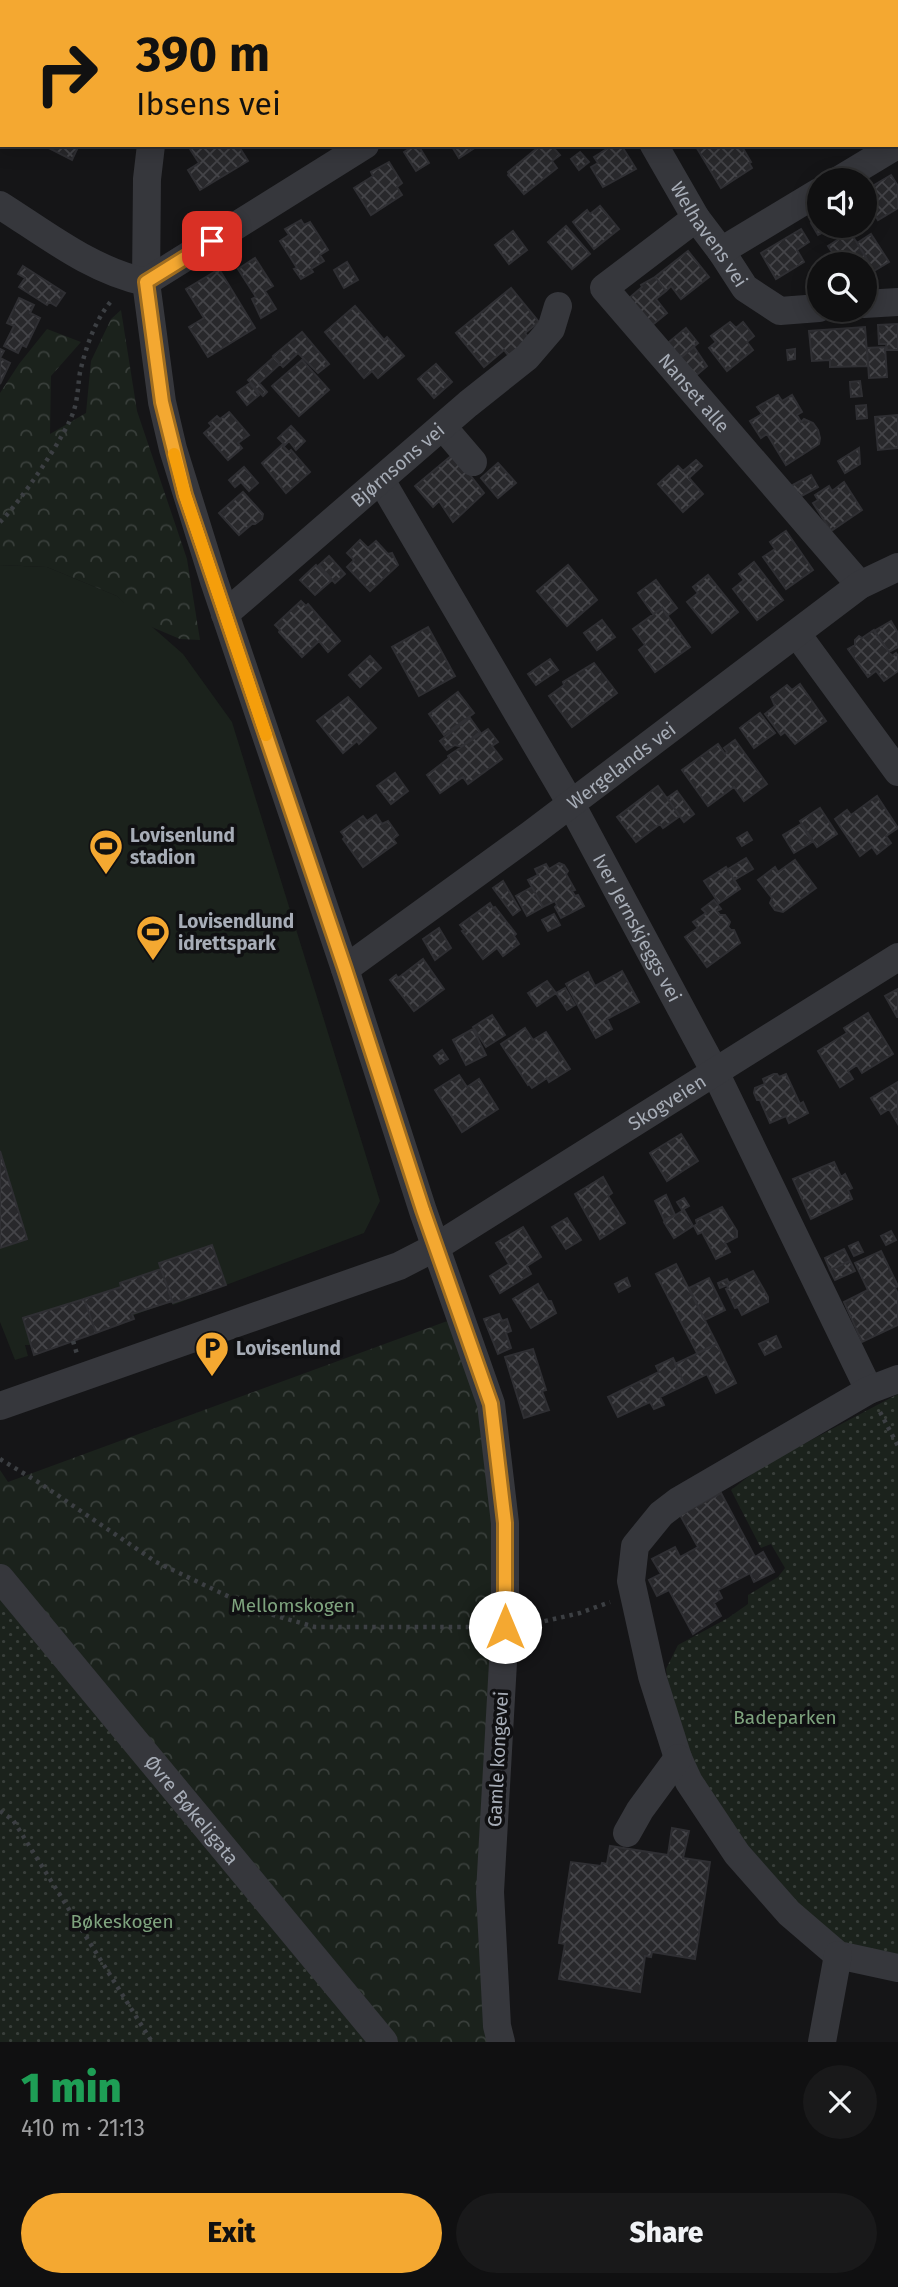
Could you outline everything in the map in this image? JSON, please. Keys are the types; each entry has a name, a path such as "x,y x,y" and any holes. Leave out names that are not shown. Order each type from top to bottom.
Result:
{"street":[{"name":"Gamle kongevei","path":"150,147 146,282 158,378 173,449 225,614 491,1404 505,1523 505,1627 490,1892 500,2042"},
{"path":"0,205 93,264 124,278 146,282 362,147"},
{"name":"Welhavens vei","path":"655,147 696,218 745,288 780,311 807,309"},
{"path":"859,168 895,147"},
{"path":"721,251 807,199"},
{"name":"Nanset alle","path":"696,218 604,288 860,585"},
{"path":"877,303 898,302"},
{"name":"Bjørnsons vei","path":"225,614 468,404 527,357 551,329 558,306"},
{"path":"443,427 473,462"},
{"name":"Iver Jernskjeggs vei","path":"381,480 571,804 715,1072 869,1390"},
{"name":"Wergelands vei","path":"345,969 571,804 860,585 898,567"},
{"path":"797,634 898,772"},
{"name":"Skogveien","path":"0,1406 385,1272 436,1247 898,957"},
{"path":"898,1379 869,1390 678,1501 661,1514 635,1546 631,1581 652,1676 678,1758 689,1782 737,1854 789,1913 838,1955 898,1968"},
{"name":"Øvre Bøkeligata","path":"0,1578 384,2042"},
{"path":"627,1833 640,1810 678,1758"},
{"path":"822,2042 838,1955"}],"path":[{"path":"0,522 27,488 66,428 73,412 90,337 103,312 117,295"},
{"path":"869,1390 898,1446"},
{"path":"0,1459 156,1562 259,1611 315,1627 530,1625 580,1612 634,1593"},
{"path":"0,1811 13,1820 152,2042"}],"green space":[{"path":"121,310 137,411 187,559 200,640 180,639 147,625 117,596 47,567 0,565 0,393 47,329 81,342 51,376 50,434 86,413 91,361 111,319"},
{"name":"Lovisendlund idrettspark","path":"0,565 47,567 117,596 183,654 232,722 380,1201 364,1233 173,1305 171,1302 136,1314 34,1356 31,1345 25,1345 28,1356 15,1360 0,1322"},
{"name":"Mellomskogen","path":"461,1316 491,1404 501,2042 0,2042 0,1470 8,1482"},
{"name":"Badeparken","path":"898,1394 898,1965 818,1937 689,1782 666,1669 678,1645 748,1604 748,1595 778,1577 785,1568 771,1544 761,1548 731,1490 762,1466"},
{"name":"Bøkeskogen","path":"0,1581 379,2042 0,2042"}],"building":[{"path":"47,147 78,147 72,160"},
{"path":"239,147 248,161 200,190 188,170 199,163 190,149"},
{"path":"412,147 419,147 429,163 416,171 404,152"},
{"path":"452,147 476,147 459,158"},
{"path":"539,147 553,147 560,155 552,161 557,168 524,194 508,172"},
{"path":"610,147 622,147 636,169 603,187 591,167 598,163 594,157"},
{"path":"696,147 742,147 752,168 721,188"},
{"path":"580,152 589,162 579,170 571,159"},
{"path":"389,162 402,183 397,187 402,195 371,215 354,188 373,176 371,172"},
{"path":"891,175 898,186 898,208 878,220 877,218 877,183"},
{"path":"600,206 619,229 594,249 573,222 587,210 590,214"},
{"path":"301,220 304,225 310,222 328,250 320,255 324,261 301,279 280,241 289,235 285,229"},
{"path":"566,226 590,254 572,269 548,242"},
{"path":"801,229 809,242 797,250 804,262 776,279 761,253"},
{"path":"513,231 527,250 509,264 495,245"},
{"path":"841,238 854,238 863,252 832,252 828,246"},
{"path":"865,238 874,238 889,262 877,269 877,252 862,252 857,243"},
{"path":"688,251 709,277 681,299 671,286 666,291 655,277"},
{"path":"255,258 273,286 265,291 276,309 261,318 252,299 256,297 238,269"},
{"path":"347,262 358,280 344,288 334,270"},
{"path":"23,266 65,293 56,306 49,302 47,305 19,287 25,278 18,274"},
{"path":"219,269 255,328 208,357 189,327 204,318 186,289"},
{"path":"655,277 666,291 656,299 667,313 651,326 628,299 641,285"},
{"path":"511,288 539,322 525,333 530,339 509,356 504,350 484,367 456,333"},
{"path":"19,298 34,305 30,313 40,318 26,347 22,345 18,353 4,346 14,326 7,323"},
{"path":"355,306 384,340 387,337 404,356 378,378 372,371 364,378 325,332"},
{"path":"730,322 736,328 743,322 754,336 747,342 753,350 727,371 709,348 716,342 711,336"},
{"path":"898,324 898,350 887,350 886,344 879,344 878,325"},
{"path":"865,327 868,366 830,367 830,360 812,361 809,331"},
{"path":"686,328 698,343 680,358 668,343"},
{"path":"302,332 329,364 318,373 298,353 283,367 273,356"},
{"path":"694,347 707,366 693,378 678,360"},
{"path":"885,347 887,377 869,378 867,348"},
{"path":"795,349 795,359 788,360 787,350"},
{"path":"274,357 280,364 259,383 267,392 263,396 248,380"},
{"path":"0,358 10,363 0,384"},
{"path":"302,360 329,390 299,416 272,386"},
{"path":"436,364 452,382 434,398 418,379"},
{"path":"860,381 862,396 851,397 850,382"},
{"path":"250,383 259,395 247,405 237,392"},
{"path":"778,395 782,401 792,395 802,412 797,415 801,422 804,419 813,423 820,438 819,444 786,465 767,434 761,438 750,421 762,414 757,407"},
{"path":"866,405 867,418 857,419 856,406"},
{"path":"229,412 249,435 238,443 242,448 228,460 204,433 212,426 209,423 217,416 220,419"},
{"path":"898,415 898,448 878,450 875,417"},
{"path":"291,426 305,441 296,450 289,441 285,445 278,438"},
{"path":"282,445 289,452 291,450 310,472 286,493 262,463"},
{"path":"859,448 860,464 845,473 838,461"},
{"path":"451,456 459,461 484,493 453,522 439,501 433,507 415,486"},
{"path":"696,460 702,466 689,478 703,494 683,512 658,484 678,466 683,471"},
{"path":"498,463 516,483 498,498 481,478"},
{"path":"244,467 258,483 249,491 241,482 235,487 229,480"},
{"path":"811,475 818,487 798,498 791,486"},
{"path":"844,482 862,510 831,531 813,503 818,500 815,495 829,486 832,491"},
{"path":"243,492 263,514 262,519 239,535 219,513"},
{"path":"786,531 813,570 786,589 763,557 775,549 770,542"},
{"path":"360,540 368,548 376,541 388,554 392,553 398,565 370,591 347,567 354,560 347,553"},
{"path":"329,556 345,574 335,583 319,565"},
{"path":"754,562 783,600 757,620 733,589 744,580 739,574"},
{"path":"316,565 331,581 315,595 300,580"},
{"path":"568,565 597,600 567,626 537,591"},
{"path":"708,575 738,612 712,633 687,602 698,593 693,587"},
{"path":"656,580 677,608 667,616 662,608 653,614 638,593"},
{"path":"301,601 306,606 308,604 340,641 328,652 319,641 302,657 275,625"},
{"path":"662,608 690,647 655,672 639,650 645,645 633,629"},
{"path":"602,620 615,637 597,650 584,633"},
{"path":"891,621 898,633 898,647 889,652 874,631"},
{"path":"428,627 455,676 419,696 392,647"},
{"path":"874,630 892,656 896,653 898,656 898,671 884,681 876,671 868,677 848,649 855,645 859,636 862,638"},
{"path":"370,656 381,668 360,687 349,675"},
{"path":"550,659 558,670 536,685 528,674"},
{"path":"594,663 617,693 572,727 549,696 564,685 563,682"},
{"path":"800,684 826,721 795,744 785,732 781,735 765,714 775,706 771,697 787,685 792,690"},
{"path":"458,692 474,713 444,735 429,714"},
{"path":"348,697 376,728 359,744 357,741 343,753 317,721"},
{"path":"760,713 775,733 754,748 740,728"},
{"path":"470,718 480,732 461,747 455,745 447,750 440,741"},
{"path":"488,729 498,742 492,746 502,759 468,784 463,777 440,793 427,775 449,758 448,756"},
{"path":"735,740 767,784 744,801 734,787 708,806 682,770 718,744 725,754 727,752 724,748"},
{"path":"395,773 408,791 391,804 377,786"},
{"path":"658,786 680,816 663,828 660,824 636,842 617,817"},
{"path":"677,791 694,814 684,822 667,798"},
{"path":"877,796 898,828 886,836 891,843 877,854 872,847 860,856 835,819 847,810 851,815"},
{"path":"820,808 837,834 817,847 800,821"},
{"path":"376,815 382,824 388,821 398,835 393,839 396,843 363,867 341,832 363,816 367,821"},
{"path":"801,824 812,842 794,853 783,835"},
{"path":"747,832 752,840 742,846 737,838"},
{"path":"746,858 753,869 734,880 728,869"},
{"path":"795,860 816,888 783,912 775,910 770,903 772,898 758,880 775,867 778,872"},
{"path":"559,863 568,871 566,874 575,890 572,891 575,896 578,895 584,906 561,918 555,901 543,907 528,880 538,875 535,869 546,864 549,869"},
{"path":"726,867 740,889 719,903 704,881"},
{"path":"503,881 520,910 513,915 493,888"},
{"path":"532,887 543,907 527,916 516,896"},
{"path":"714,900 721,909 717,911 720,915 725,915 730,922 728,927 734,930 740,943 707,967 685,937 698,928 693,922 706,913 702,909"},
{"path":"490,903 516,934 514,936 519,944 503,956 497,948 483,959 460,925"},
{"path":"554,914 560,925 548,931 542,920"},
{"path":"439,928 451,948 435,960 423,939"},
{"path":"423,959 444,989 414,1011 390,980 396,975 398,978"},
{"path":"622,971 639,1002 607,1019 612,1029 596,1038 566,984 588,972 595,986"},
{"path":"547,981 556,993 537,1006 528,993"},
{"path":"565,988 575,1005 567,1010 556,993"},
{"path":"898,989 898,1017 897,1017 885,996"},
{"path":"868,1013 893,1054 862,1073 857,1065 848,1071 853,1079 840,1087 818,1051 847,1033 844,1028"},
{"path":"492,1015 505,1035 486,1047 473,1027"},
{"path":"525,1028 533,1040 546,1032 570,1069 549,1082 547,1078 532,1088 528,1085 501,1044"},
{"path":"473,1029 486,1055 466,1065 453,1040"},
{"path":"442,1050 448,1059 440,1064 434,1056"},
{"path":"774,1074 779,1077 786,1074 800,1104 803,1102 808,1113 789,1123 786,1116 770,1123 754,1093 755,1088 765,1084 763,1079"},
{"path":"459,1075 467,1087 479,1079 498,1109 462,1132 435,1090"},
{"path":"898,1082 898,1124 889,1109 881,1114 871,1098"},
{"path":"681,1134 698,1161 667,1181 650,1153"},
{"path":"0,1151 27,1239 0,1248"},
{"path":"834,1162 841,1177 845,1174 852,1188 848,1190 852,1199 811,1219 793,1179"},
{"path":"603,1177 612,1193 608,1196 625,1223 600,1239 575,1194"},
{"path":"666,1195 675,1215 664,1220 655,1201"},
{"path":"684,1198 689,1206 682,1210 677,1202"},
{"path":"722,1207 737,1231 737,1237 725,1243 730,1252 716,1259 702,1232 698,1234 694,1226 697,1224 696,1220"},
{"path":"684,1210 693,1226 674,1238 664,1222"},
{"path":"567,1218 581,1240 566,1249 552,1227"},
{"path":"523,1227 541,1257 527,1266 531,1274 500,1293 490,1276 509,1264 496,1243"},
{"path":"891,1231 896,1240 886,1245 881,1236"},
{"path":"858,1242 863,1252 854,1256 849,1246"},
{"path":"212,1245 226,1285 173,1303 159,1263"},
{"path":"844,1249 850,1261 830,1270 825,1258"},
{"path":"881,1251 898,1286 895,1288 898,1294 898,1325 862,1342 844,1302 868,1290 855,1263"},
{"path":"850,1261 855,1271 835,1280 830,1270"},
{"path":"676,1264 717,1344 697,1353 656,1274"},
{"path":"161,1269 172,1301 132,1314 134,1319 96,1333 84,1299 121,1287 120,1283"},
{"path":"753,1271 768,1297 768,1302 742,1315 738,1307 735,1308 726,1289 727,1285 720,1288 718,1283 727,1279 729,1283"},
{"path":"627,1278 630,1286 619,1292 615,1284"},
{"path":"709,1278 725,1310 705,1320 689,1288"},
{"path":"538,1284 556,1313 531,1328 513,1299"},
{"path":"84,1299 96,1333 34,1355 23,1318"},
{"path":"499,1314 502,1321 507,1319 511,1331 506,1333 511,1348 498,1354 484,1319"},
{"path":"776,1336 781,1347 765,1355 759,1344"},
{"path":"717,1344 736,1383 716,1393 707,1374 685,1385 675,1364"},
{"path":"533,1349 546,1390 542,1391 549,1410 524,1418 505,1357"},
{"path":"673,1358 685,1385 660,1397 664,1405 654,1409 650,1402 618,1417 608,1397 659,1372 656,1366"},
{"path":"721,1493 755,1557 763,1552 774,1572 754,1582 750,1573 718,1590 722,1598 714,1603 721,1616 693,1634 669,1590 657,1596 649,1580 661,1574 652,1559 675,1547 680,1557 698,1547 680,1515"},
{"path":"672,1828 689,1831 683,1858 710,1862 695,1959 652,1952 651,1957 645,1956 640,1992 559,1979 565,1944 559,1943 571,1862 601,1866 602,1863 607,1864 610,1846 668,1855"}],"slow traffic":[{"path":"174,454 185,495 266,735"}],"place":[{"name":"Lovisenlund stadion","path":"106,876"},
{"name":"Lovisendlund idrettspark","path":"153,962"},
{"name":"Lovisenlund","path":"212,1378"}],"route":[{"path":"212,241 146,282 162,402 185,495 345,969 423,1210 491,1404 505,1523 505,1627"}]}
